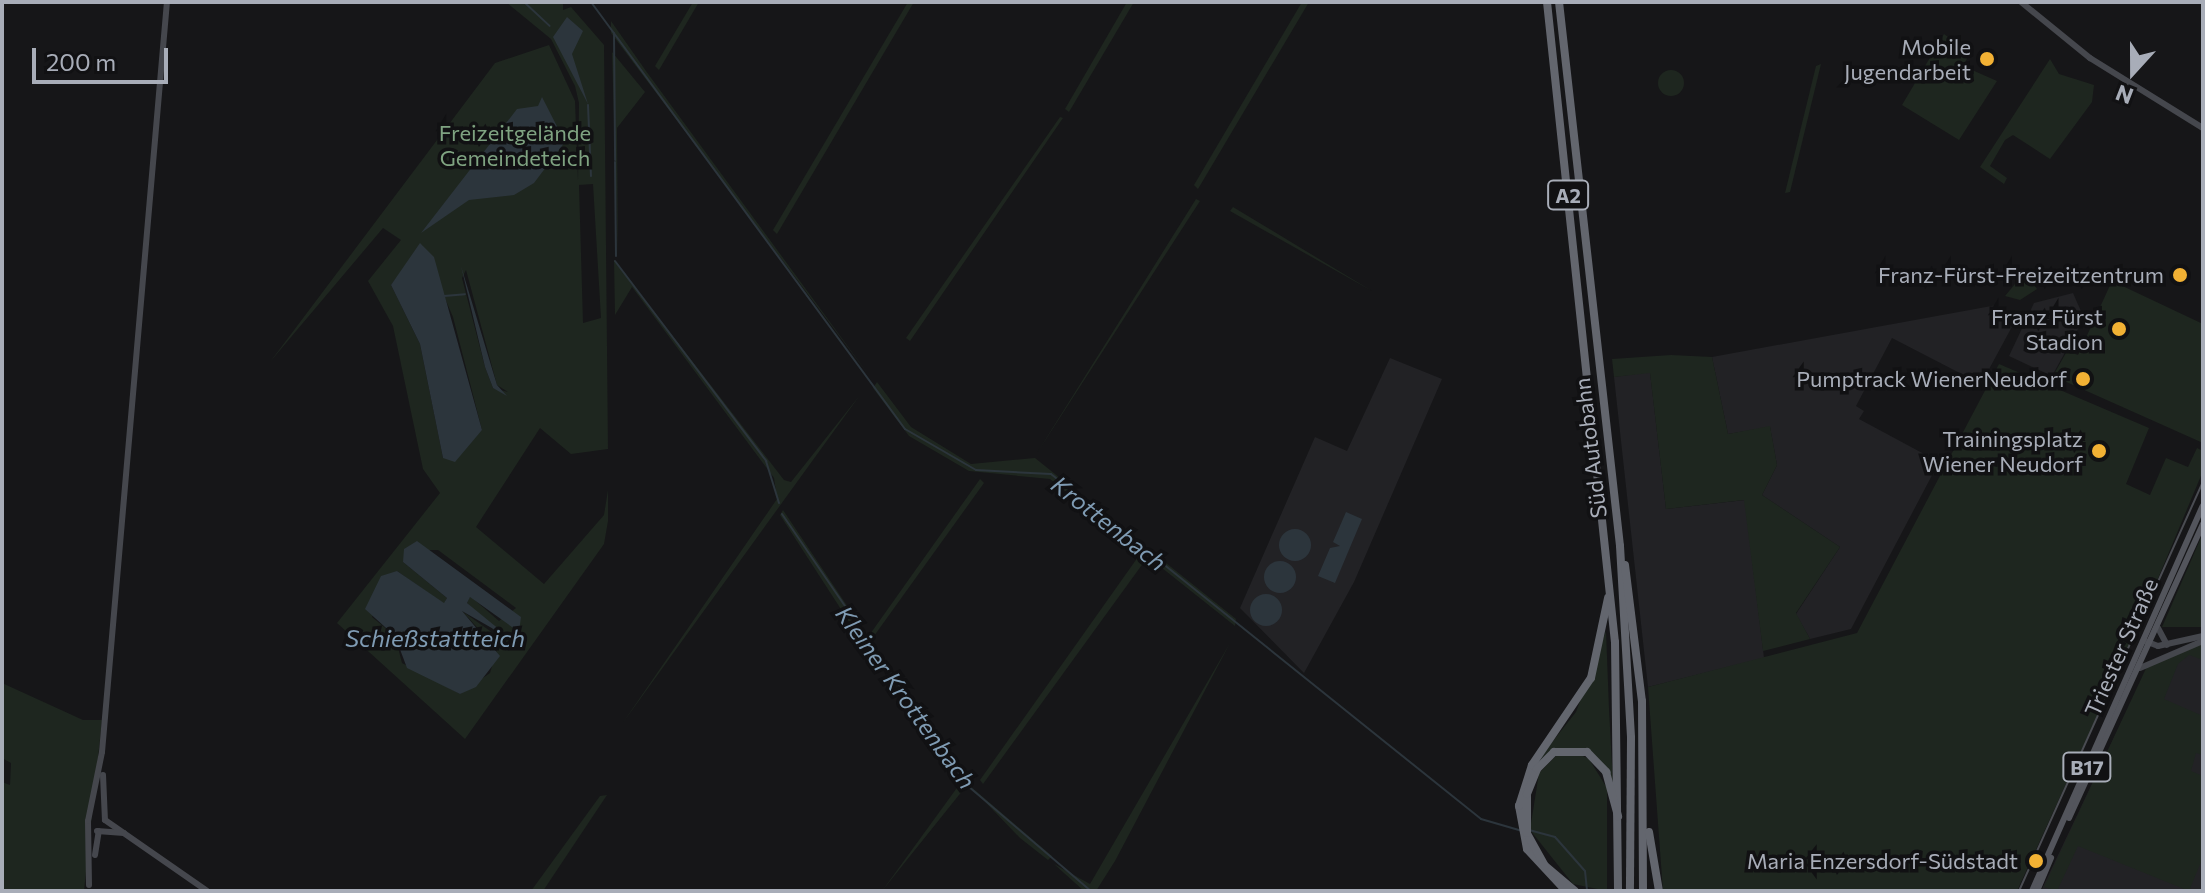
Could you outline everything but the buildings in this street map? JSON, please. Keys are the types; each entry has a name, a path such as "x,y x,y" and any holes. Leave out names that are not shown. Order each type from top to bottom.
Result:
{"highway":[{"name":"Süd Autobahn","path":"1547,2 1610,582 1620,823 1618,891"},
{"name":"Süd Autobahn","path":"1559,2 1620,546 1631,738 1630,891"},
{"path":"1620,546 1640,660 1645,808 1643,891"},
{"path":"1566,891 1527,840 1523,826 1532,765 1591,678 1610,582"},
{"path":"1523,826 1537,769 1554,752 1576,749 1606,772 1620,823"},
{"path":"1645,808 1659,891"},
{"path":"1527,840 1575,891"}],"main road":[{"path":"88,888 101,830 102,752 167,2"},
{"path":"2021,2 2090,58 2203,128"},
{"name":"Triester Straße","path":"2034,891 2146,644 2203,506"},
{"name":"Triester Straße","path":"2034,891 2140,668 2146,644 2158,628 2203,524"},
{"path":"2158,628 2167,645"},
{"path":"2146,644 2167,645 2203,639"},
{"path":"2140,668 2162,653 2203,639"},
{"path":"2146,644 2162,653"},
{"path":"88,888 90,828 100,816"},
{"path":"100,816 207,891"},
{"path":"90,828 128,835"}],"shaded area":[{"path":"2073,293 2084,318 2052,376 2009,356 2034,303"},
{"path":"1997,305 2014,323 1981,384 1892,338 1856,406 1864,411 1859,419 1939,462 1851,629 1810,639 1796,614 1840,547 1762,495 1777,465 1770,427 1728,434 1712,357"},
{"path":"1390,358 1442,379 1354,582 1304,673 1240,608 1315,437 1347,451"},
{"path":"1650,372 1666,509 1745,500 1764,658 1648,687 1614,377"},
{"path":"2203,643 2203,891 2041,891 2150,662"}],"green space":[{"name":"Freizeitgelände Gemeindeteich","path":"506,2 563,2 563,10 571,7 604,45 608,449 571,454 540,428 476,527 544,584 604,515 608,490 608,521 604,544 465,739 337,623 440,493 423,469 393,326 368,281 401,240 383,228 270,362 495,63 549,45 575,101 578,181 579,103 575,86 551,39","holes":["593,184 601,318 583,323 579,185","422,245 453,317 482,430 443,458 420,344 391,285","466,270 497,385 508,392 493,388 462,278","424,550 438,550 516,608 499,621 470,596 467,603 507,643 462,611 497,649 490,673 460,694 402,663 395,636 372,617 397,571 444,604 447,598 403,562"]},
{"path":"693,2 699,2 659,70 655,66"},
{"path":"908,2 914,2 777,234 773,230"},
{"path":"1127,2 1134,2 1069,112 1065,109"},
{"path":"1302,2 1309,2 1198,189 1194,185"},
{"path":"611,21 646,71 871,378 611,33"},
{"path":"1944,34 1970,53 1963,66 1997,81 1959,140 1902,105"},
{"path":"612,52 645,92 617,128 618,257"},
{"path":"2050,59 2059,74 2094,85 2092,102 2050,159 2013,135 2005,140 1990,166 2007,178 2004,184 1980,167"},
{"path":"1821,64 1790,192 1785,193 1816,66"},
{"path":"1671,70 1680,74 1684,83 1680,92 1671,96 1662,92 1658,83 1662,74"},
{"path":"1060,117 1063,118 910,341 906,338"},
{"path":"1196,199 1200,201 1037,453"},
{"path":"1233,207 1372,291 1230,211"},
{"path":"614,260 784,480 791,482 860,395 622,724 777,499 774,478 632,287 615,315"},
{"path":"2025,272 2037,289 2020,300 2005,296"},
{"path":"2112,281 2203,324 2203,443 2053,376 2067,351 2078,355"},
{"path":"1671,355 1712,357 1728,434 1770,426 1777,465 1762,495 1840,547 1796,613 1810,639 1763,651 1744,500 1666,509 1650,373 1614,377 1612,359"},
{"path":"1999,364 2149,428 2126,484 2150,495 2166,458 2188,467 2197,448 2203,451 2203,471 2136,631 2017,891 1663,891 1648,687 1857,633"},
{"path":"877,382 911,427 971,464 1035,458 1236,619 1235,626 1050,479 969,471 909,436 873,388"},
{"path":"980,479 984,483 869,643 885,664 879,668 780,515 783,510 868,637"},
{"path":"2203,533 2203,627 2162,627"},
{"path":"1138,557 1144,562 983,784 980,780"},
{"path":"1606,631 1613,784 1583,749 1551,751 1534,765 1576,712"},
{"path":"1230,643 1115,861 1096,891 1084,891 1054,864 1090,884"},
{"path":"2203,643 2203,660 2189,655 2178,664 2164,699 2203,716 2203,755 2196,753 2191,771 2203,776 2203,857 2189,891 2078,846 2057,891 2044,887 2149,662"},
{"path":"2,683 83,720 102,720 84,891 2,891 2,782 10,785 11,763 2,758"},
{"path":"1575,752 1589,759 1607,788 1607,891 1573,884 1530,830 1539,773 1557,755"},
{"path":"959,785 963,790 882,891"},
{"path":"969,785 1052,856 1048,860 1020,838"},
{"path":"607,795 543,891 531,891 600,796"}],"water":[{"path":"567,17 583,31 572,54 588,104 553,37"},
{"path":"542,97 565,142 534,183 514,195 469,200 421,233 517,109 538,106"},
{"path":"420,243 434,257 482,430 455,462 443,458 420,344 391,285"},
{"path":"461,266 497,385 507,396 493,388 485,367"},
{"path":"1346,512 1362,519 1335,583 1318,576 1330,548 1340,546 1333,542"},
{"path":"1295,529 1306,534 1311,545 1306,556 1295,561 1284,556 1279,545 1284,534"},
{"name":"Schießstattteich","path":"417,541 521,617 519,632 470,597 467,603 511,639 462,611 500,656 476,687 460,694 407,668 395,636 365,609 381,576 397,571 444,603 447,598 403,562 404,549"},
{"path":"1280,561 1291,566 1296,577 1291,588 1280,593 1269,588 1264,577 1269,566"},
{"path":"1266,594 1277,599 1282,610 1277,621 1266,626 1255,621 1250,610 1255,599"}],"waterway":[{"path":"524,2 550,26"},
{"name":"Krottenbach","path":"591,2 905,429 976,470 1051,474 1481,819 1522,831"},
{"name":"Kleiner Krottenbach","path":"614,33 615,160"},
{"path":"588,105 591,176"},
{"name":"Kleiner Krottenbach","path":"615,162 616,256"},
{"name":"Kleiner Krottenbach","path":"615,261 766,461 779,503"},
{"path":"444,296 465,294"},
{"name":"Kleiner Krottenbach","path":"782,514 968,786 1091,891"},
{"name":"Krottenbach","path":"1529,830 1555,837 1585,871 1587,891"}],"tram line":[{"path":"2019,891 2203,482"}],"place":[{"name":"Mobile Jugendarbeit","path":"1987,59"},
{"name":"Franz-Fürst-Freizeitzentrum","path":"2180,275"},
{"name":"Franz Fürst Stadion","path":"2119,329"},
{"name":"Pumptrack WienerNeudorf","path":"2083,379"},
{"name":"Trainingsplatz Wiener Neudorf","path":"2099,451"},
{"name":"Maria Enzersdorf-Südstadt","path":"2036,861"}]}
